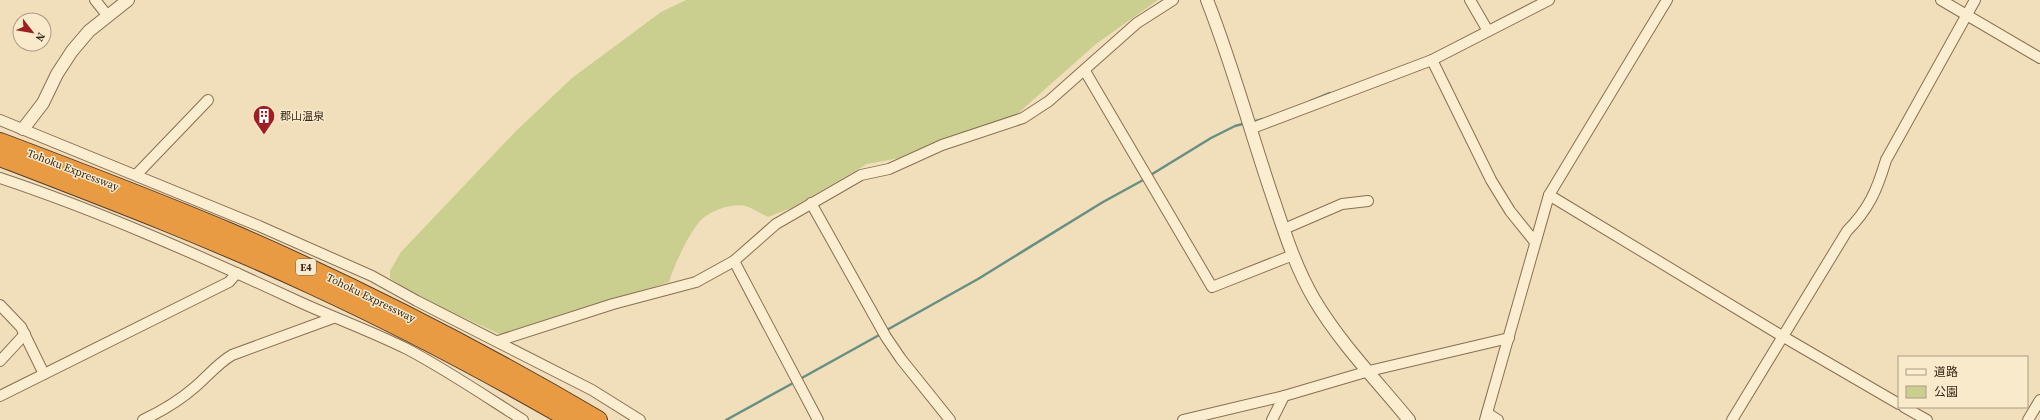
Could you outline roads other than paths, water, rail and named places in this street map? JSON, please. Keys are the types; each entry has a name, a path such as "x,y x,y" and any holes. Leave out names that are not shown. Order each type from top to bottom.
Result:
{"highway":[{"name":"Tohoku Expressway","path":"0,142 229,232 316,271 461,343 598,420"},
{"name":"Tohoku Expressway","path":"0,157 177,226 309,284 462,359 571,420"}],"street":[{"path":"95,0 107,15"},
{"path":"23,129 43,103 57,74 72,51 89,31 107,15 128,0"},
{"path":"498,341 614,304 696,282 734,261 776,224 836,191 861,175 889,169 942,144 1023,118 1049,101 1085,71 1137,23 1173,0"},
{"path":"1207,0 1293,255 1313,298 1329,322 1409,420"},
{"path":"1470,0 1488,31"},
{"path":"1250,129 1432,60 1549,0"},
{"path":"1498,420 1486,417 1549,195 1667,0"},
{"path":"1941,0 2040,58"},
{"path":"1732,420 1847,231 1868,206 1878,189 1886,160 1975,0"},
{"path":"1432,60 1491,180 1510,211 1535,242"},
{"path":"1085,71 1212,287 1293,255"},
{"path":"136,175 208,100"},
{"path":"0,120 259,226 372,276 592,390 640,420"},
{"path":"0,178 109,220 341,317 406,349 443,370 523,420"},
{"path":"1549,195 1782,336 1898,403"},
{"path":"1284,229 1342,204 1368,201"},
{"path":"812,203 886,337 901,360 950,420"},
{"path":"734,261 818,420"},
{"path":"0,396 229,282 238,273"},
{"path":"366,285 372,276"},
{"path":"0,305 25,334 44,374"},
{"path":"143,420 169,407 196,387 221,362 232,355 341,317"},
{"path":"0,361 25,334"},
{"path":"1183,420 1284,396 1369,371 1508,338"},
{"path":"1272,420 1284,396"},
{"path":"2028,420 2040,400"},
{"path":"1906,408 1927,420"}],"waterway":[{"path":"1311,101 1330,93"},
{"path":"1252,122 1263,119"},
{"path":"1149,176 1211,138 1235,126 1246,123"},
{"path":"885,331 978,279 1103,202 1145,179"},
{"path":"800,379 881,334"},
{"path":"726,420 795,382"}],"place":[{"name":"郡山温泉","path":"264,136"}]}
